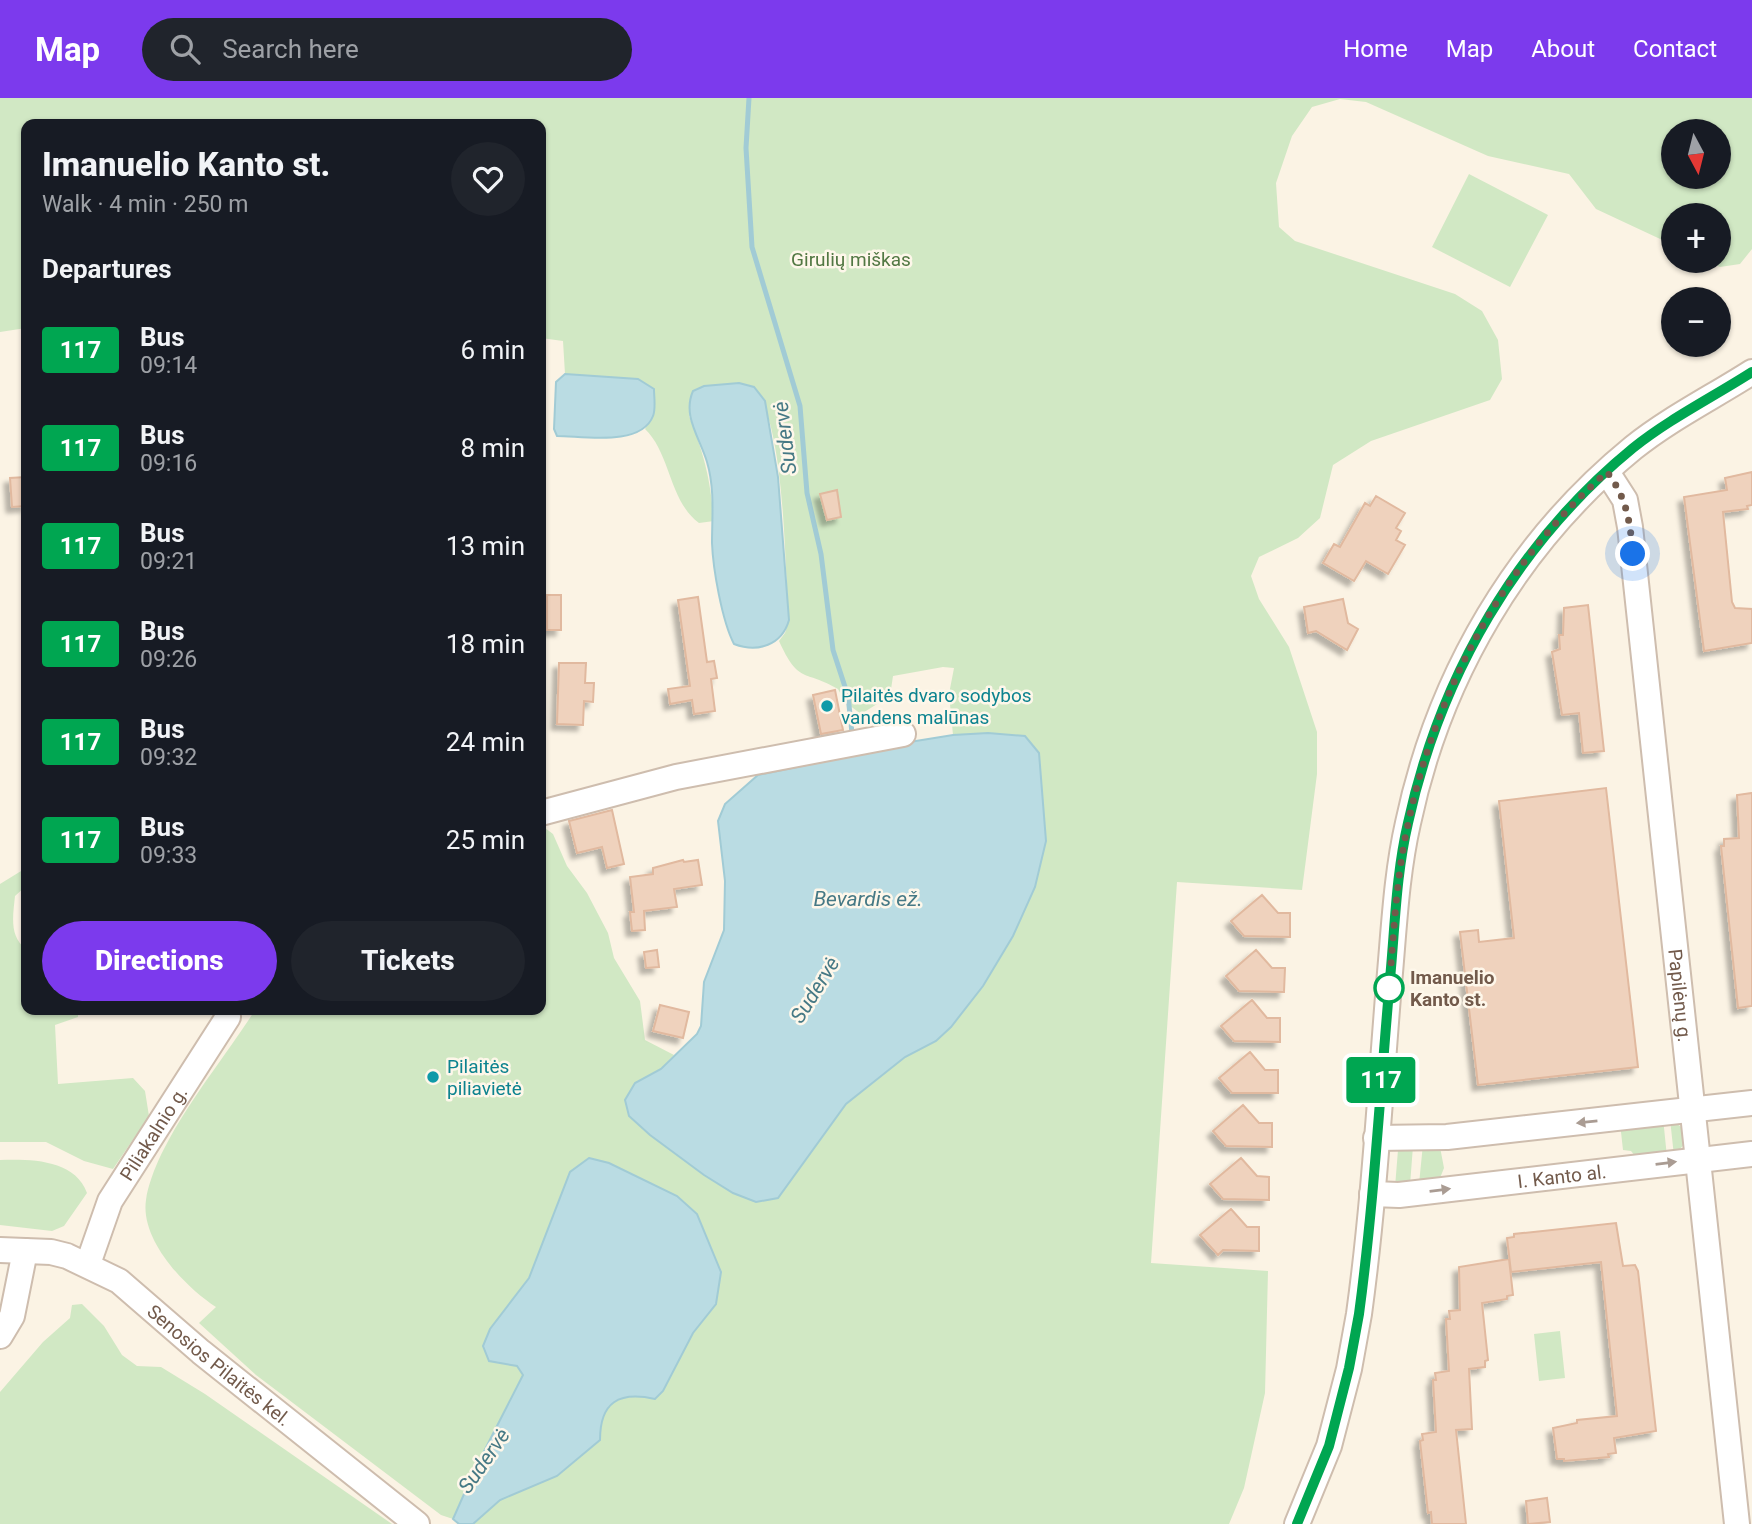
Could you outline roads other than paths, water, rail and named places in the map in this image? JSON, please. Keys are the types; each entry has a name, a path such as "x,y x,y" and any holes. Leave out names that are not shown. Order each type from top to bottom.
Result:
{"street":[{"path":"1297,1524 1329,1446 1349,1368 1364,1281 1402,852 1422,769 1439,719 1470,650 1507,585 1543,538 1607,472 1650,436 1752,372"},
{"name":"Papilėnų g.","path":"1607,472 1620,489 1628,509 1737,1524"},
{"path":"546,812 676,777 903,734"},
{"name":"Piliakalnio g.","path":"88,1264 110,1201 227,1015"},
{"path":"1376,1138 1447,1137 1752,1103"},
{"name":"I. Kanto al.","path":"1372,1194 1399,1195 1752,1154"},
{"name":"Senosios Pilaitės kel.","path":"0,1250 51,1252 88,1264 137,1294 201,1353 417,1524"},
{"path":"0,1336 12,1316 25,1251"}],"water":[{"path":"565,374 638,379 654,389 653,416 646,426 624,436 557,436 554,429 556,382"},
{"path":"739,383 754,387 765,401 778,477 789,620 786,629 775,641 752,648 734,644 722,609 712,543 710,472 693,427 690,409 693,391 704,386"},
{"name":"Bevardis ež.","path":"988,733 1025,736 1039,753 1046,841 1035,887 1013,936 983,986 951,1027 936,1041 905,1057 846,1104 778,1198 756,1202 733,1193 650,1135 629,1116 625,1100 635,1083 661,1069 697,1034 701,1026 704,982 724,930 725,881 718,821 725,804 758,775 836,759 854,751 953,735"},
{"path":"589,1158 609,1163 677,1196 697,1214 721,1272 716,1304 693,1333 663,1391 655,1399 631,1397 614,1402 604,1416 600,1440 557,1476 500,1500 473,1524 459,1524 453,1519 523,1375 517,1366 489,1361 483,1346 490,1329 529,1278 570,1172"}],"waterway":[{"name":"Sudervė","path":"749,98 746,148 752,247 800,406 807,493 821,554 833,650 848,696 852,733"}],"place":[{"name":"Pilaitės dvaro sodybos vandens malūnas","path":"827,706"},
{"name":"Imanuelio Kanto st.","path":"1389,988"},
{"name":"Pilaitės piliavietė","path":"433,1077"}],"park label":[{"name":"Girulių miškas","path":"851,259"}]}
